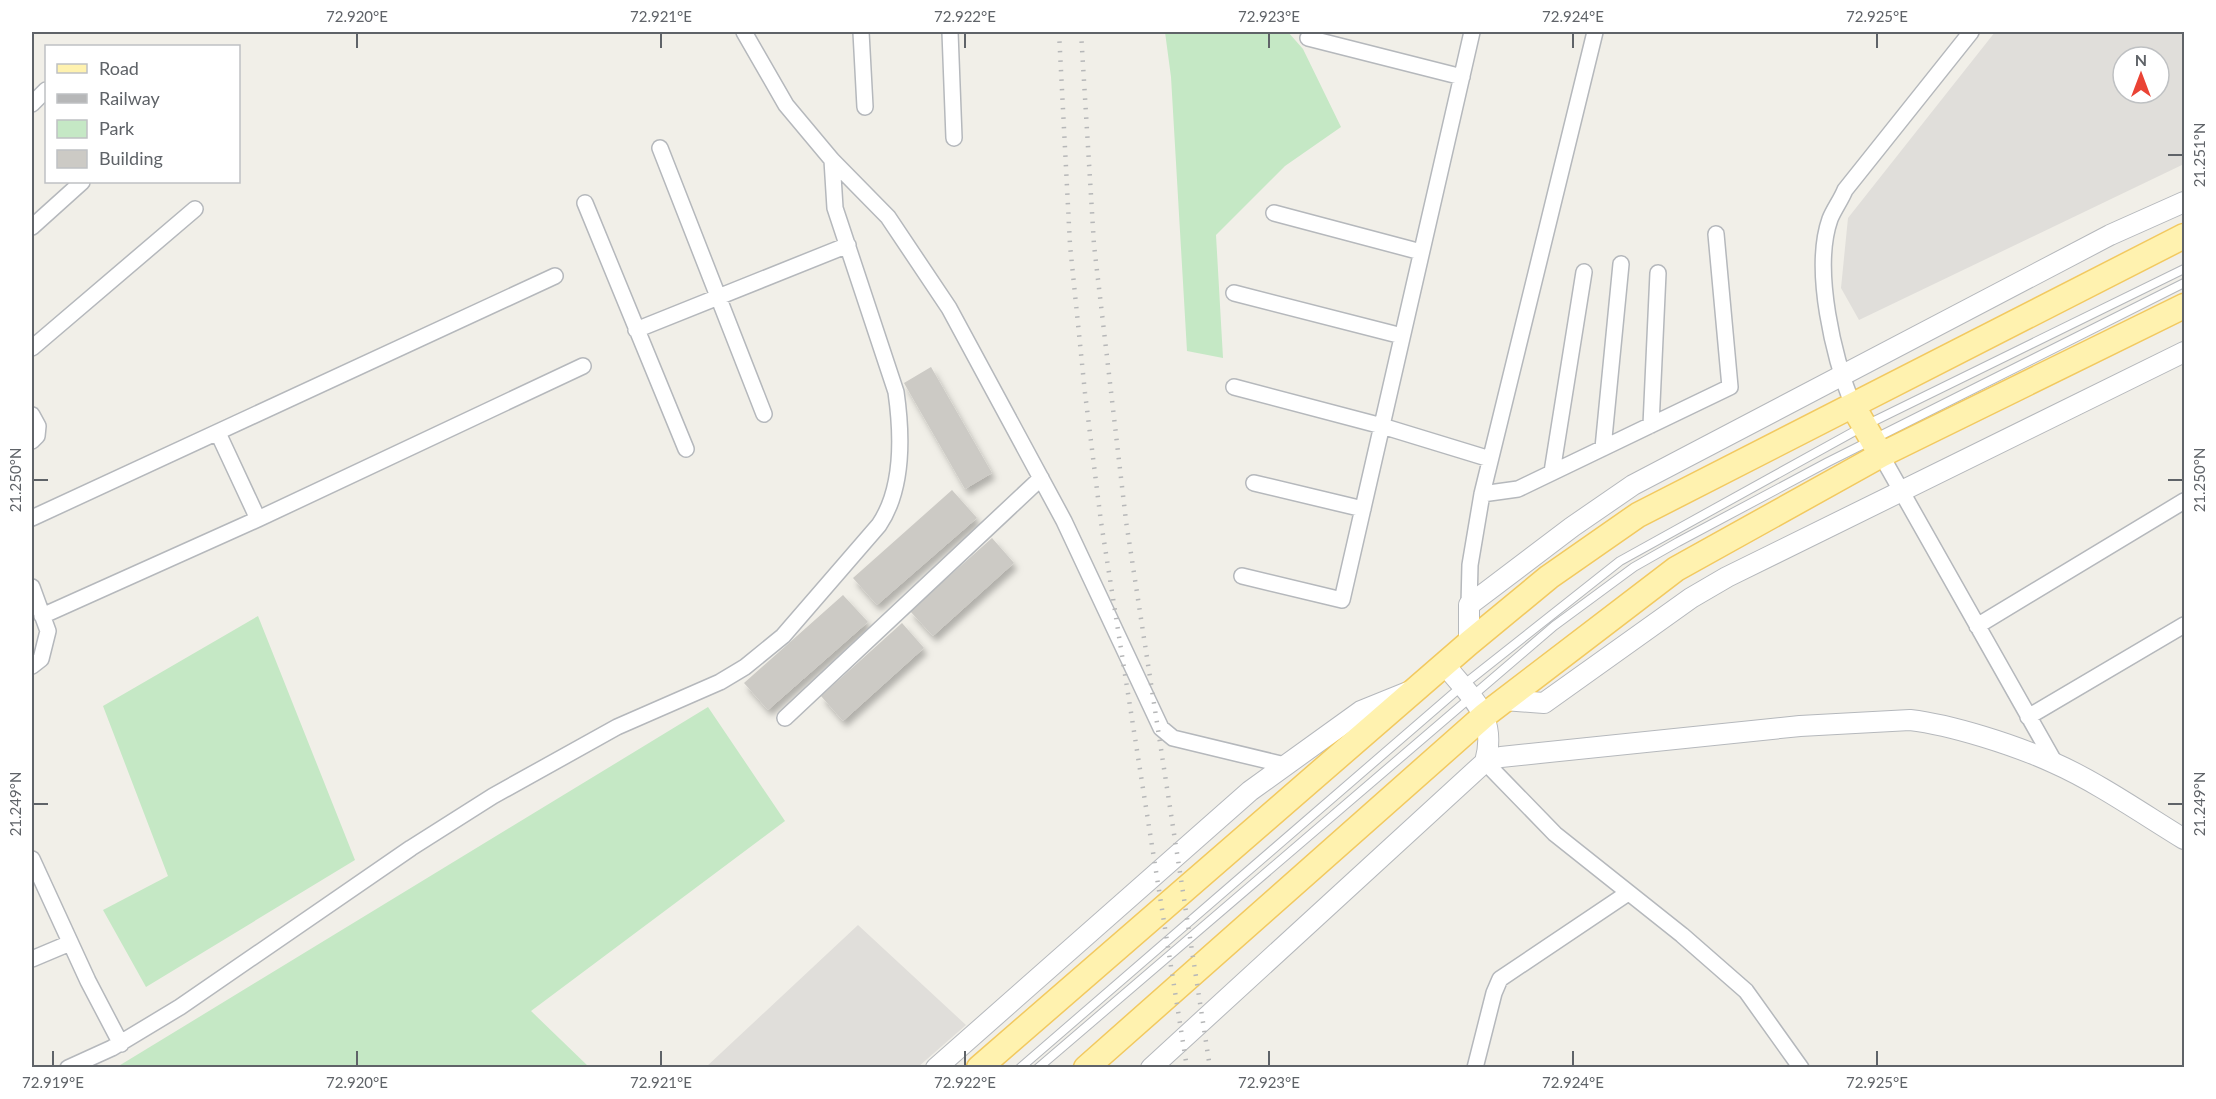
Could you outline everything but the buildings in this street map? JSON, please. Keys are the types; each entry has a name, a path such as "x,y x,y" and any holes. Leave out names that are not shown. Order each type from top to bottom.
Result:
{"main road":[{"path":"1086,1068 1472,700 1504,700 1676,569 1868,432 2184,236"},
{"path":"979,1068 1468,643 1549,577 1638,515 1868,432 2184,306"}],"street":[{"path":"744,32 786,105 832,160 888,217 924,268 971,347 1041,478 1088,570 1161,728 1173,738 1285,765"},
{"path":"861,32 865,107"},
{"path":"950,32 954,138"},
{"path":"1242,576 1342,600 1472,32"},
{"path":"1468,643 1470,565 1482,494 1595,32"},
{"path":"1971,32 1845,190 1830,220 1824,264 1833,336 1842,377 1868,432 2055,763"},
{"path":"1308,38 1461,77"},
{"path":"32,104 45,91"},
{"path":"660,148 716,298 764,414"},
{"path":"68,1068 121,1044 493,796 617,727 720,682 745,667 783,636 879,525 889,508 898,469 899,427 896,392 833,200 832,160"},
{"path":"32,227 81,183"},
{"path":"1469,605 1572,527 1633,485 2110,235 2184,202"},
{"path":"585,203 686,449"},
{"path":"32,348 195,209"},
{"path":"1274,213 1421,252"},
{"path":"1482,494 1518,489 1730,387 1716,234"},
{"path":"636,330 848,245"},
{"path":"1603,448 1621,264"},
{"path":"1552,472 1584,272"},
{"path":"1651,425 1658,273"},
{"path":"32,518 555,276"},
{"path":"1234,293 1402,336"},
{"path":"1504,700 1544,703 1691,598 1727,577 2184,351"},
{"path":"42,616 258,519 583,366"},
{"path":"1234,387 1382,426 1490,459"},
{"path":"32,415 39,426 39,432 32,441"},
{"path":"218,433 258,519"},
{"path":"784,718 1041,478"},
{"path":"1254,483 1363,509"},
{"path":"1977,626 2184,501"},
{"path":"32,587 48,631 43,653 37,664 32,666"},
{"path":"2028,717 2184,625"},
{"path":"1445,665 1472,700 1489,733 1485,762"},
{"path":"936,1068 1250,791 1361,711 1418,688"},
{"path":"1151,1068 1485,762 1510,756 1788,728 1893,720 1925,722 2055,763 2184,838"},
{"path":"1485,762 1555,834 1682,935 1752,997 1801,1068"},
{"path":"32,859 70,943 121,1044"},
{"path":"1475,1068 1494,993 1500,979 1628,893"},
{"path":"32,959 70,943"}],"lane":[{"path":"1038,1068 1344,803 1472,700 1641,547 2184,269"},
{"path":"1020,1068 1472,700 1554,626 1634,567 1868,432 2184,283"}],"shaded area":[{"path":"1995,32 2184,32 2184,164 1859,320 1841,288 1848,218"},
{"path":"858,925 966,1025 918,1067 706,1067"}],"green space":[{"path":"1165,32 1288,32 1303,49 1341,127 1285,166 1216,235 1223,358 1187,351 1171,77"},
{"path":"258,616 355,860 146,987 103,910 168,876 103,706"},
{"path":"708,707 785,821 531,1011 589,1067 117,1067"}],"railway":[{"path":"1059,32 1070,245 1085,393 1101,522 1187,1068"},
{"path":"1081,32 1094,245 1126,521 1210,1068"}]}
